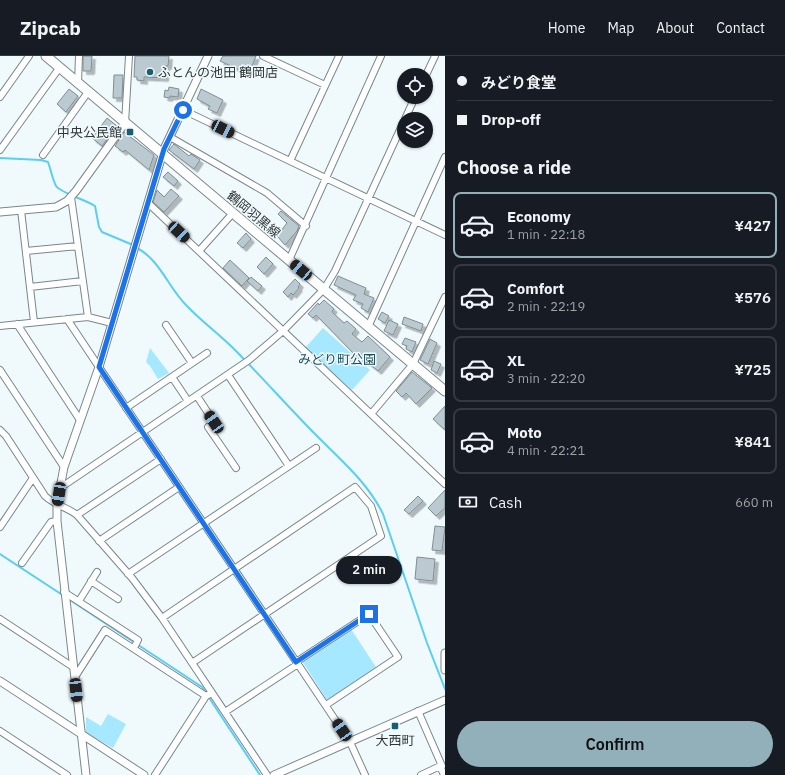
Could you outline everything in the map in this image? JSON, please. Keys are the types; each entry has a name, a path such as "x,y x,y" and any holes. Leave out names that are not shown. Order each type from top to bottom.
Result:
{"main road":[{"name":"鶴岡羽黒線","path":"46,56 445,391"}],"street":[{"path":"0,97 29,56"},
{"path":"78,83 79,56"},
{"path":"0,212 56,207 67,201 73,195 125,123 129,56"},
{"path":"86,775 57,521 60,488 64,468 99,367 163,155 208,56"},
{"path":"263,56 325,85"},
{"path":"277,62 280,56"},
{"path":"290,161 339,56"},
{"path":"289,260 306,226 325,178 381,56"},
{"path":"429,68 435,56"},
{"path":"0,150 60,68"},
{"path":"43,155 88,92"},
{"path":"183,110 445,235"},
{"path":"60,488 243,365 283,331 324,289 334,271 397,135"},
{"path":"170,137 267,193 306,226"},
{"path":"368,327 445,157"},
{"path":"73,195 78,246 88,317"},
{"path":"148,203 445,484"},
{"path":"21,210 34,322"},
{"path":"199,251 233,213"},
{"path":"26,251 78,246"},
{"path":"30,287 83,281"},
{"path":"371,414 413,364 445,297"},
{"path":"0,326 88,317 112,323"},
{"path":"67,319 326,705 350,742 365,775"},
{"path":"17,324 80,420"},
{"path":"166,325 192,363"},
{"path":"126,408 207,353"},
{"path":"0,370 64,468"},
{"path":"228,375 289,466"},
{"path":"172,376 188,401"},
{"path":"197,396 214,422 208,427 236,468"},
{"path":"1,432 45,496 50,501 71,510 77,515 128,574 162,618 192,663 209,694 225,712 266,775"},
{"path":"128,574 316,448"},
{"path":"77,515 160,459"},
{"path":"0,528 32,478"},
{"path":"99,541 179,487"},
{"path":"162,618 355,487 371,506 381,536 192,663"},
{"path":"22,562 50,522 57,521"},
{"path":"79,601 97,572"},
{"path":"92,581 118,599"},
{"path":"64,592 138,640 134,648"},
{"path":"225,712 369,614 398,657 326,705"},
{"path":"0,619 74,667"},
{"path":"75,677 105,630 209,694"},
{"path":"445,658 445,670"},
{"path":"0,681 144,775"},
{"path":"155,775 209,694"},
{"path":"274,775 445,700"},
{"path":"418,711 442,766 440,766 444,775"},
{"path":"0,731 68,775"},
{"path":"420,775 440,766"}],"green space":[{"name":"みどり町公園","path":"323,328 370,370 352,390 305,348"},
{"path":"150,348 169,373 158,379 146,362"},
{"path":"351,629 376,667 327,700 302,661"},
{"path":"108,714 126,724 113,748 86,733 86,717 101,726"}],"building":[{"path":"83,56 92,56 91,71 83,71"},
{"name":"ふとんの池田 鶴岡店","path":"135,56 169,56 165,78 144,77 144,81 137,80 137,77 134,77"},
{"path":"223,56 256,56 249,74 220,61"},
{"path":"114,75 123,75 122,98 113,98"},
{"path":"169,87 179,89 178,97 164,97 165,90 168,91"},
{"path":"69,89 78,96 66,112 57,104"},
{"path":"201,89 223,100 217,113 208,109 210,106 197,99"},
{"path":"107,118 117,126 102,146 92,138"},
{"path":"124,132 154,155 149,170 125,150 123,152 115,146"},
{"path":"174,144 189,156 191,154 200,160 194,169 169,150"},
{"path":"168,172 178,181 174,186 163,177"},
{"path":"171,189 179,196 164,212 153,202 157,190 164,197"},
{"path":"281,211 299,226 297,231 285,245 277,236 287,223 278,214"},
{"path":"246,233 251,239 243,248 237,243"},
{"path":"266,257 273,264 264,274 257,267"},
{"path":"230,260 249,278 242,286 223,268"},
{"path":"338,276 366,288 364,294 374,298 368,312 361,308 363,304 353,300 356,295 334,285"},
{"path":"251,277 262,286 258,291 247,281"},
{"path":"295,279 300,284 298,287 299,288 293,295 291,293 288,297 283,292"},
{"path":"324,300 334,309 332,311 333,313 344,323 347,321 356,329 352,334 362,342 368,336 390,357 378,371 367,362 366,363 360,358 359,359 316,315 313,318 308,314 318,303 319,305"},
{"path":"382,312 389,316 385,323 378,319"},
{"path":"404,317 423,324 421,331 402,324"},
{"path":"389,320 398,324 393,335 384,331"},
{"path":"405,338 416,342 412,352 406,349 407,346 402,344"},
{"path":"430,339 437,343 428,364 420,360"},
{"path":"434,361 441,364 437,373 431,370"},
{"path":"412,372 432,388 416,404 406,393 402,397 396,391"},
{"path":"445,406 445,430 433,419"},
{"path":"445,490 445,508 436,516 428,508"},
{"path":"418,496 423,501 409,514 404,510"},
{"path":"435,526 445,527 442,551 432,550"},
{"path":"417,557 435,559 433,581 415,579"}],"waterway":[{"path":"0,158 41,160 48,162 56,186 59,189 95,206 99,227 102,232 133,245"},
{"path":"137,248 152,259 186,305 229,344 353,472 370,492 383,514 427,643 445,689"},
{"path":"0,554 64,596"},
{"path":"67,598 202,687 260,775"}],"place":[{"name":"ふとんの池田 鶴岡店","path":"150,72"},
{"name":"中央公民館","path":"130,132"},
{"name":"大西町","path":"395,726"}],"route":[{"path":"183,110 164,149 99,367 296,662 369,614"}]}
